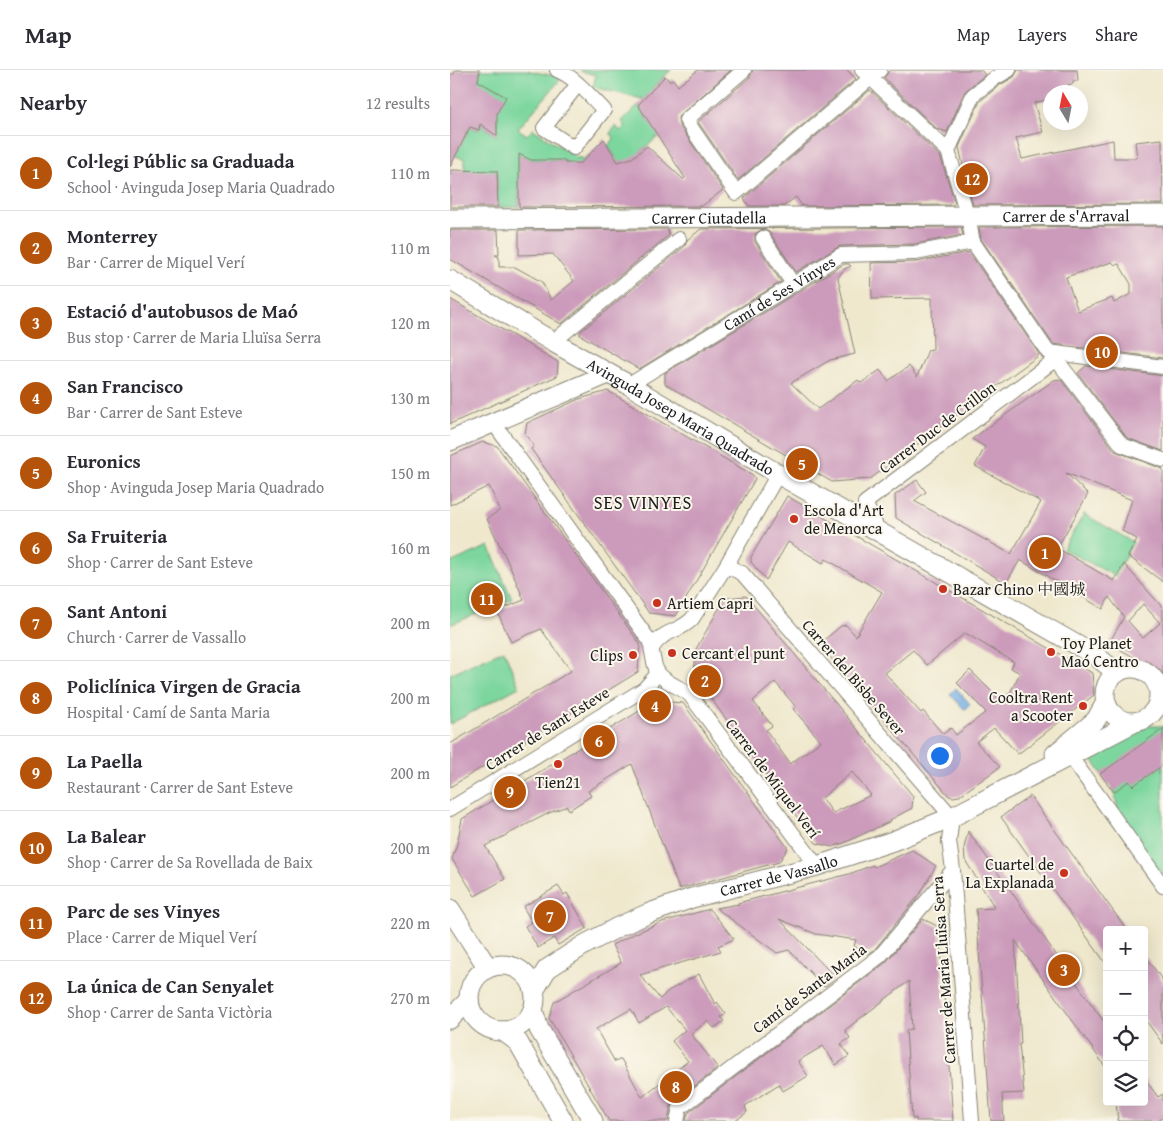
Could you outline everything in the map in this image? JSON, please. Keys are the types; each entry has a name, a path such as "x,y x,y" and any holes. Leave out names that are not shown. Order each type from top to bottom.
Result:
{"street":[{"path":"557,70 566,73 578,84 604,110 574,148 544,128 578,84"},
{"path":"744,70 686,120 736,193 871,73 948,151 968,217 973,242 1052,355 1122,445 1163,460"},
{"path":"948,151 973,94 992,74 1010,70"},
{"name":"Carrer de s'Arraval","path":"968,217 1163,215"},
{"name":"Carrer Ciutadella","path":"450,219 968,217"},
{"path":"763,238 792,284"},
{"path":"553,342 680,239"},
{"name":"Camí de Ses Vinyes","path":"629,385 841,255 915,252 973,242"},
{"name":"Avinguda Josep Maria Quadrado","path":"450,280 778,474 1096,656 1117,672"},
{"path":"1052,355 1163,367"},
{"name":"Carrer Duc de Crillon","path":"879,532 865,503 1052,355"},
{"path":"450,441 608,374"},
{"path":"493,422 649,640 657,671"},
{"path":"652,648 664,634 684,626 692,619 726,566 778,474"},
{"name":"Carrer del Bisbe Sever","path":"726,566 742,573 952,817"},
{"path":"1136,668 1145,672 1160,685 1158,701 1150,717 1126,722 1117,718 1110,711 1106,702 1106,686 1117,672 1126,669 1136,668"},
{"name":"Carrer de Sant Esteve","path":"450,809 644,689 655,677 657,671"},
{"name":"Carrer de Miquel Verí","path":"657,671 670,683 678,686 690,695 817,866"},
{"name":"Carrer de Vassallo","path":"1013,785 1096,720 1106,702"},
{"name":"Carrer de Vassallo","path":"547,969 612,930 647,914 692,898 817,866 893,841 952,817 1150,717"},
{"path":"1070,756 1163,886"},
{"name":"Carrer de Maria Lluïsa Serra","path":"952,817 949,841 953,870 972,1121"},
{"name":"Camí de Santa Maria","path":"677,1121 680,1108 880,956 953,870"},
{"path":"450,909 488,968"},
{"path":"506,964 523,971 535,989 536,1000 533,1010 526,1021 516,1028 503,1031 493,1030 483,1025 472,1009 471,985 475,978 488,968 506,964"},
{"path":"523,971 547,969"},
{"path":"535,989 547,969"},
{"path":"450,1019 472,1009"},
{"path":"450,1024 472,1009"},
{"path":"533,1010 539,1030 592,1121"},
{"path":"503,1031 518,1042 563,1121"}],"green space":[{"path":"480,70 526,70 559,77 560,80 518,129 527,135 533,129 576,157 584,159 588,155 592,162 615,157 608,145 614,139 610,133 616,126 620,131 625,126 622,121 638,105 659,136 641,151 649,164 625,168 565,163 565,160 549,160 549,164 542,174 542,160 531,160 519,154 519,207 498,207 497,171 465,173 465,159 455,156 470,127 479,130 480,124 497,136 497,118 478,81"},
{"path":"581,70 671,70 652,88 657,94 650,101 593,87 596,75"},
{"path":"1084,514 1133,542 1115,576 1063,549"},
{"path":"489,546 512,599 450,625 450,563"},
{"path":"504,650 519,687 450,724 450,674"},
{"path":"1147,726 1163,726 1163,881 1121,821 1114,792 1091,758"}],"water":[{"path":"956,688 970,704 967,708 964,709 950,694"}],"building":[{"path":"455,70 480,70 478,81 506,97 497,113 497,136 480,124 479,130 470,127 450,167 450,74 454,74"},
{"path":"698,70 731,70 678,117 679,125 723,190 702,206 519,207 519,154 531,160 565,160 565,163 581,163 604,139 618,162 632,158 647,146 683,179 685,178 638,105 665,76 669,81 673,79 678,86"},
{"path":"753,70 847,70 856,79 738,180 698,122 750,77"},
{"path":"890,70 981,70 985,75 965,91 947,132 937,129 884,78"},
{"path":"1018,70 1077,70 1078,81 1073,81 1073,84 1043,85 1043,101 1034,103 1043,132 1016,138 1022,159 1113,140 1114,158 1137,158 1135,142 1162,139 1163,204 973,205 959,147 980,101 1000,85 1014,77"},
{"path":"870,90 940,156 955,203 953,205 802,206 796,197 784,206 749,206 744,198"},
{"path":"450,170 497,171 498,207 450,207"},
{"path":"1163,226 1163,358 1053,344 981,239 979,227","holes":["1112,262 1115,265 1119,264 1131,284 1131,294 1114,303 1112,298 1078,311 1066,277"]},
{"path":"961,227 963,235 914,244 840,246 796,272 770,233 762,229 755,234 755,242 781,282 639,369 580,335 580,332 685,246 687,240 701,229"},
{"path":"667,229 669,235 561,324 450,259 450,230 498,230 499,255 495,255 499,257 499,267 515,267 542,282 551,300 574,281 553,254 519,255 519,230"},
{"path":"969,252 1039,354 870,479 832,482 665,384 665,373 844,264 851,266 844,269 838,278 855,354 830,360 791,383 818,409 858,380 861,383 880,370 888,381 909,366 917,377 928,350 933,349 932,298 872,299 871,263 916,262"},
{"path":"450,299 558,362 557,376 450,424"},
{"path":"1086,366 1163,376 1163,451 1127,438 1078,373"},
{"path":"1059,379 1062,381 1115,451 1163,469 1163,582 1128,556 1137,539 1122,531 1132,500 1066,473 1088,494 1057,548 1114,581 1124,564 1163,608 1163,674 1109,643 1124,617 1109,597 1103,609 1020,560 1006,583 896,518 895,495 917,480 926,492 914,501 1011,554 1041,502 975,466 985,447 972,439 1054,380","holes":["1143,604 1160,623 1143,638 1128,621"]},
{"path":"608,391 753,475 755,479 676,616 649,613 531,449 534,446 525,434 527,423 579,399"},
{"path":"483,442 497,446 640,644 638,672 450,787 450,744 571,671 541,629 511,642 497,611 524,600 487,519 500,510 489,486 450,505 450,456"},
{"path":"787,496 1092,673 1094,695 1018,754 994,728 976,742 1000,767 959,796 949,796 819,644 841,626 846,625 856,636 882,592 826,559 823,563 788,542 766,580 751,562 751,557","holes":["965,633 1014,662 1011,668 1020,673 1011,691 1001,701 970,670 957,683 986,712 956,735 951,728 943,734 885,673 913,650 927,665"]},
{"path":"746,596 913,796 912,808 891,821 844,843 832,847 816,843 694,675 696,649 725,598","holes":["775,682 796,707 793,709 821,741 790,764 766,730 772,726 753,701","852,772 871,795 833,813 822,798"]},
{"path":"656,701 683,703 788,848 779,862 679,889 632,764 588,791 591,796 569,810 567,806 549,813 485,846 505,879 475,896 452,859 462,819"},
{"path":"1163,729 1163,765 1133,786 1129,781 1114,792 1100,774"},
{"name":"Cuartel de La Explanada","path":"1030,796 1124,926 1103,926 1103,959 1001,817"},
{"path":"968,831 1103,1020 1103,1063 1015,940 1021,1044 1019,1044 1024,1093 1002,1094 1004,1121 991,1121 976,909 995,908 965,860 964,848"},
{"path":"912,850 936,866 920,894 874,950 868,954 854,946 856,940 816,934 779,919 836,978 824,987 789,950 777,953 716,908 739,904 849,874 873,865 874,867"},
{"path":"558,886 564,895 567,893 587,928 558,945 554,938 538,948 525,926 532,922 523,907"},
{"path":"710,909 734,939 718,946 721,951 640,975 660,999 668,991 699,974 715,1004 717,1002 726,1014 721,1017 724,1021 714,1028 708,1021 691,1034 718,1068 675,1101 671,1106 668,1121 609,1121 549,1018 554,1002 621,963 612,945 662,922","holes":["666,1007 685,1030 672,1041 688,1061 642,1097 621,1059 615,1062 596,1029 631,1009 639,1023"]},
{"path":"923,919 939,927 953,1121 916,1121 916,1118 912,1119 906,1030 912,1029 909,981 845,1030 850,1038 841,1044 849,1056 836,1065 823,1046 798,1061 808,1076 783,1091 779,1084 745,1106 747,1112 735,1121 686,1121 688,1113 885,963"},
{"path":"1148,960 1163,981 1163,1044 1148,1023"},
{"path":"1148,1083 1158,1097 1163,1094 1163,1117 1158,1121 1118,1121 1116,1106 1148,1106"}],"place":[{"name":"La única de Can Senyalet","path":"972,179"},
{"name":"La Balear","path":"1102,352"},
{"name":"Euronics","path":"802,464"},
{"name":"Escola d'Art de Menorca","path":"794,519"},
{"name":"Col·legi Públic sa Graduada","path":"1045,553"},
{"name":"Bazar Chino 中國城","path":"943,589"},
{"name":"Parc de ses Vinyes","path":"487,599"},
{"name":"Artiem Capri","path":"657,603"},
{"name":"Toy Planet Maó Centro","path":"1051,652"},
{"name":"Cercant el punt","path":"672,653"},
{"name":"Clips","path":"633,655"},
{"name":"Monterrey","path":"705,681"},
{"name":"San Francisco","path":"655,706"},
{"name":"Cooltra Rent a Scooter","path":"1083,706"},
{"name":"Sa Fruiteria","path":"599,741"},
{"name":"Tien21","path":"558,764"},
{"name":"La Paella","path":"510,792"},
{"name":"Cuartel de La Explanada","path":"1064,873"},
{"name":"Sant Antoni","path":"550,916"},
{"name":"Estació d'autobusos de Maó","path":"1064,970"},
{"name":"Policlínica Virgen de Gracia","path":"676,1087"}],"district":[{"name":"SES VINYES","path":"643,502"}]}
